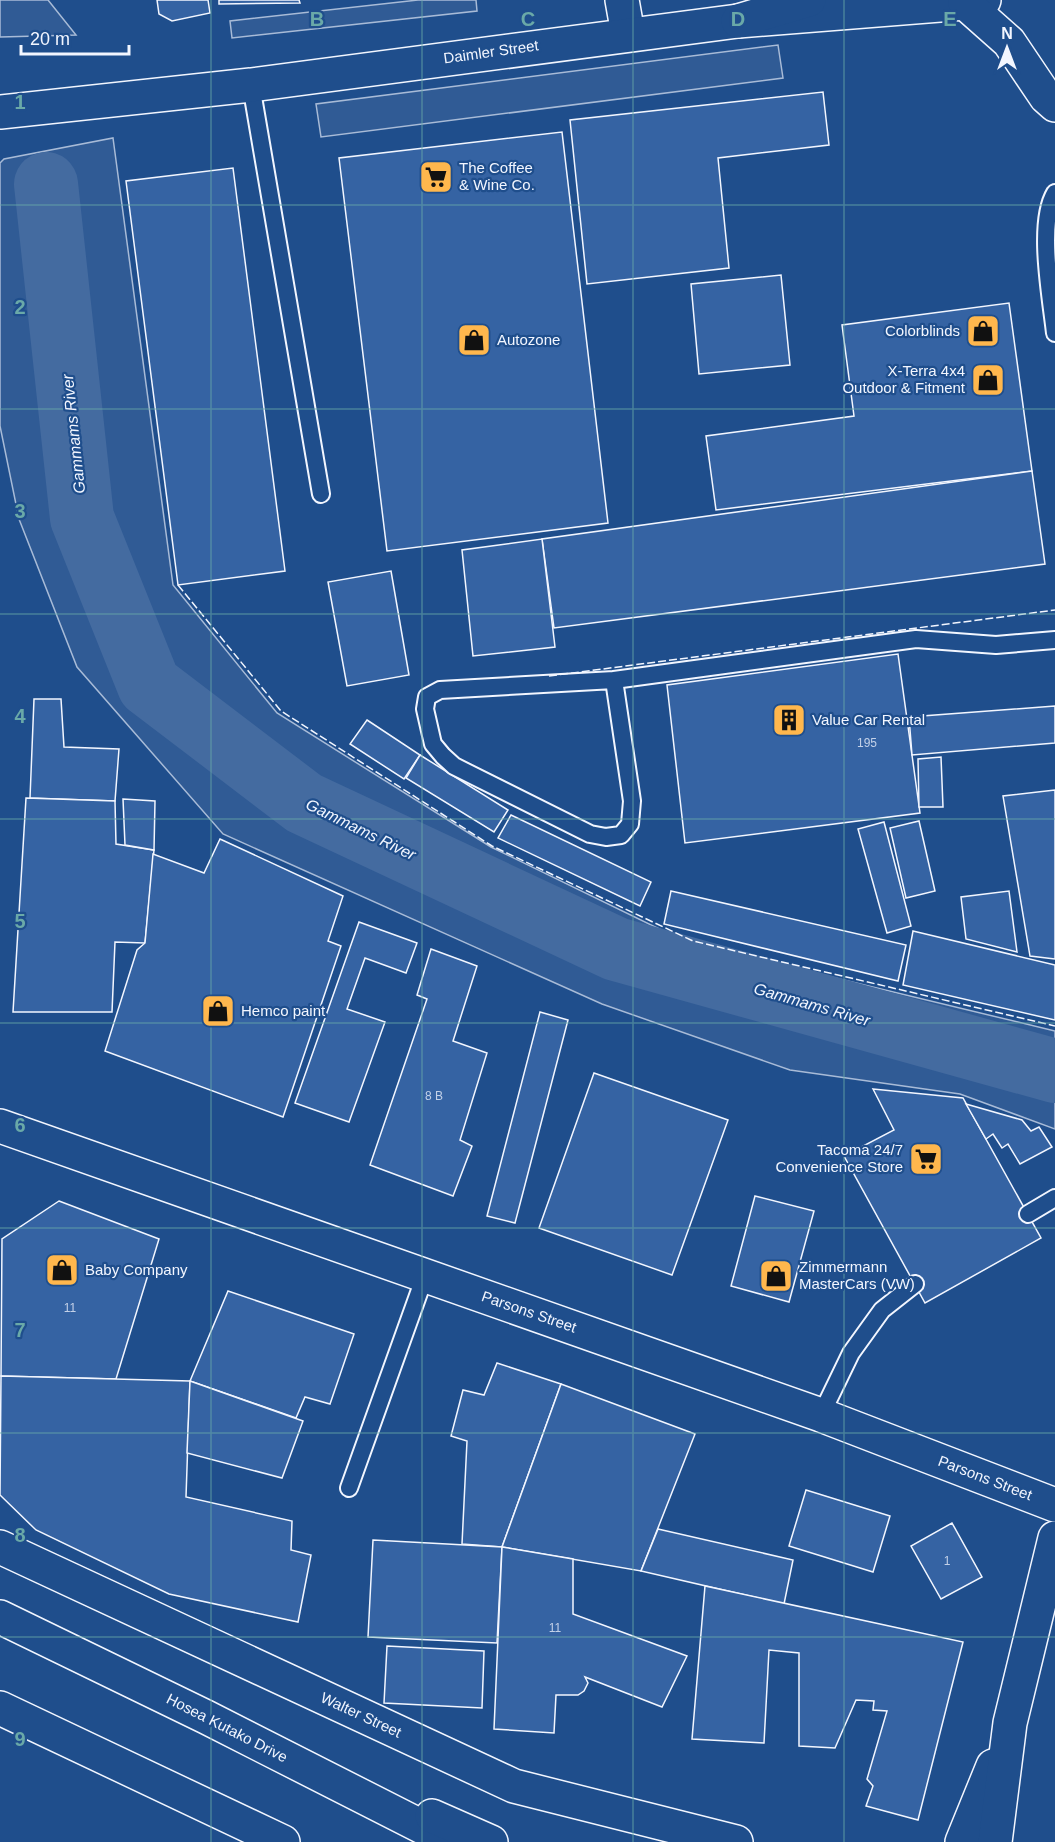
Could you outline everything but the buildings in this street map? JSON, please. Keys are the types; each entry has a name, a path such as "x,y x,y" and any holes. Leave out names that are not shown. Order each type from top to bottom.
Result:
{"street":[{"path":"622,0 628,34"},
{"path":"738,21 809,0"},
{"path":"974,2 1009,42 1046,97 1055,105"},
{"name":"Daimler Street","path":"0,112 251,85 738,21 974,2"},
{"name":"Parsons Street","path":"0,1126 821,1415 1055,1505"},
{"path":"995,1842 1010,1723 1055,1538"},
{"name":"Walter Street","path":"0,1547 514,1786 736,1842"},
{"name":"Hosea Kutako Drive","path":"0,1617 206,1717 452,1842"},
{"path":"0,1708 283,1842"},
{"path":"206,1717 491,1842"},
{"path":"962,1842 1010,1723"}],"lane":[{"path":"251,85 321,494"},
{"path":"1055,194 1049,203 1045,230 1055,333"},
{"path":"614,680 632,801 630,824 621,835 606,837 590,834 454,766 433,744 425,709 427,697 440,690 614,680 916,639 996,645 1055,640"},
{"path":"1028,1214 1055,1198"},
{"path":"349,1488 425,1276"},
{"path":"821,1415 851,1353 882,1310 915,1284"}],"shaded area":[{"path":"0,0 48,0 76,35 0,37"},
{"path":"418,0 476,0 477,11 232,38 230,21"},
{"path":"778,45 783,78 321,137 316,104"},
{"path":"113,138 173,585 277,713 491,847 686,942 1055,1031 1055,1129 960,1094 790,1070 602,1004 223,834 77,667 19,519 0,426 0,163 4,159"}],"waterway":[{"name":"Gammams River","path":"46,184 82,518 149,685 304,803 616,949 1055,1071"}],"fence":[{"path":"178,585 281,711 492,846 693,941 1055,1026"},
{"path":"549,676 1055,610"}],"place":[{"name":"The Coffee & Wine Co.","path":"436,177"},
{"name":"Colorblinds","path":"983,331"},
{"name":"Autozone","path":"474,340"},
{"name":"X-Terra 4x4 Outdoor & Fitment","path":"988,380"},
{"name":"Value Car Rental","path":"789,720"},
{"name":"Hemco paint","path":"218,1011"},
{"name":"Tacoma 24/7 Convenience Store","path":"926,1159"},
{"name":"Baby Company","path":"62,1270"},
{"name":"Zimmermann MasterCars (VW)","path":"776,1276"}]}
